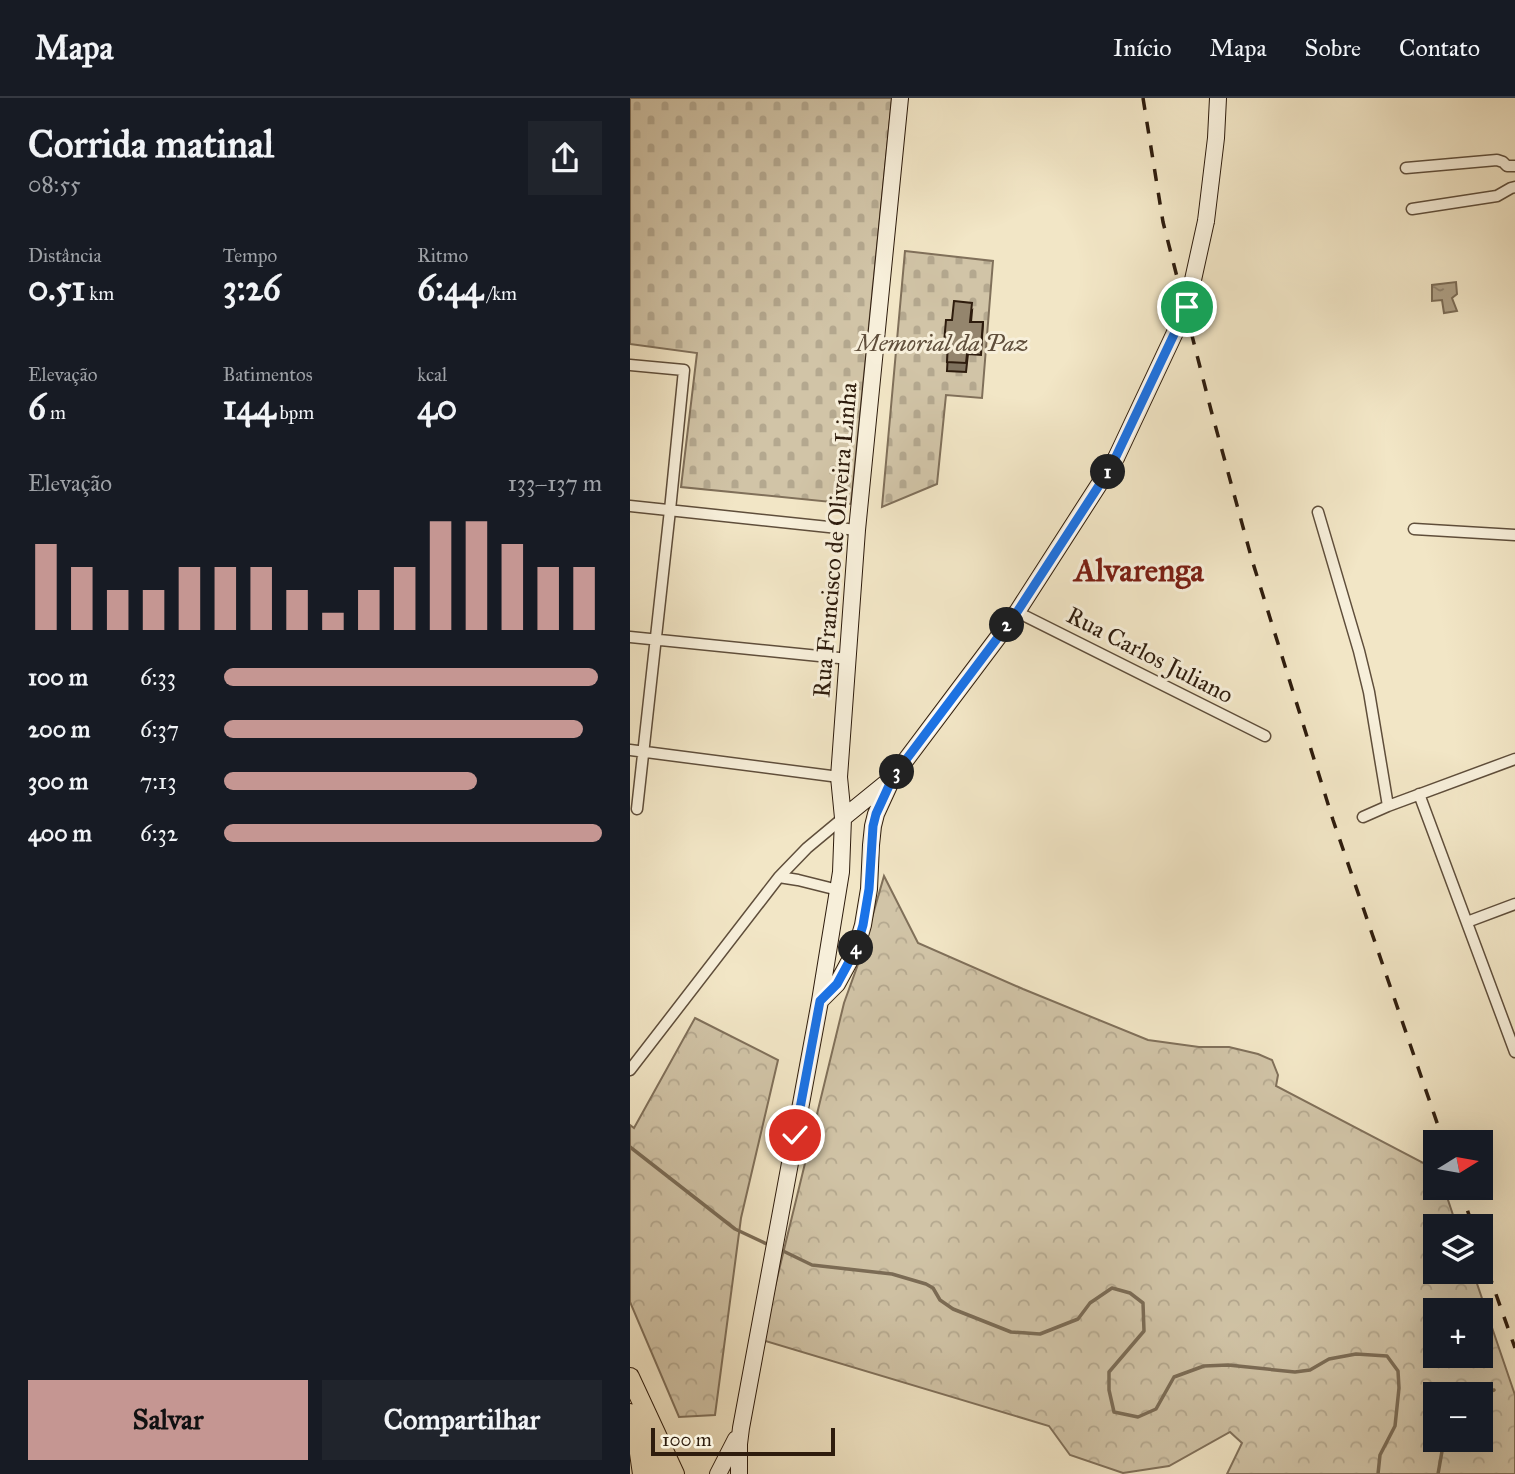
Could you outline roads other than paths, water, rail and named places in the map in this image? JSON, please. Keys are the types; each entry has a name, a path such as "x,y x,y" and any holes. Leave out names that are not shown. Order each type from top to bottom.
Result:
{"main road":[{"name":"Rua Francisco de Oliveira Linha","path":"741,1428 838,890 843,818 839,776 857,530 900,98"},
{"path":"820,1001 837,984 856,949 869,889 873,826 893,777 1017,612 1116,458 1187,307 1206,221 1218,98"},
{"path":"843,818 893,777"},
{"path":"838,890 869,889"},
{"path":"630,1377 663,1466 682,1474"},
{"path":"632,1417 663,1466 675,1474"},
{"path":"632,1417 642,1474"},
{"path":"718,1474 741,1428"},
{"path":"739,1474 741,1428"}],"street":[{"path":"1406,168 1497,160 1511,166 1513,187 1497,196 1412,209"},
{"path":"630,365 684,370 637,809"},
{"path":"630,506 857,530"},
{"path":"1318,512 1369,692 1388,806"},
{"path":"1414,529 1515,535"},
{"name":"Rua Carlos Juliano","path":"1017,612 1265,736"},
{"path":"630,637 849,659"},
{"path":"630,750 839,776"},
{"path":"1363,817 1515,759"},
{"path":"1419,794 1514,1048"},
{"path":"630,1070 779,877 807,848 843,818"},
{"path":"779,877 838,890"},
{"path":"1468,922 1515,904"}],"water":[{"path":"1456,282 1457,294 1452,298 1457,311 1444,313 1442,300 1432,301 1432,285"}],"waterway":[{"path":"630,1147 735,1229 769,1245"},
{"path":"779,1249 812,1265 892,1274 926,1284 933,1288 940,1300 953,1309 1011,1332 1040,1334 1078,1319 1090,1303 1112,1288 1130,1293 1143,1303 1144,1331 1109,1372 1109,1390 1114,1412 1138,1417 1156,1409 1174,1377 1204,1366 1228,1365 1295,1372 1310,1370 1329,1359 1356,1354 1387,1356 1398,1371 1399,1388 1395,1426 1380,1455 1378,1474"},
{"path":"1438,1474 1442,1452"}],"railway":[{"path":"1143,98 1163,222 1252,560 1333,820 1440,1130"},
{"path":"1464,1200 1469,1214"},
{"path":"1492,1284 1515,1348"}],"district":[{"name":"Alvarenga","path":"1139,570"}],"park label":[{"name":"Memorial da Paz","path":"942,343"}]}
